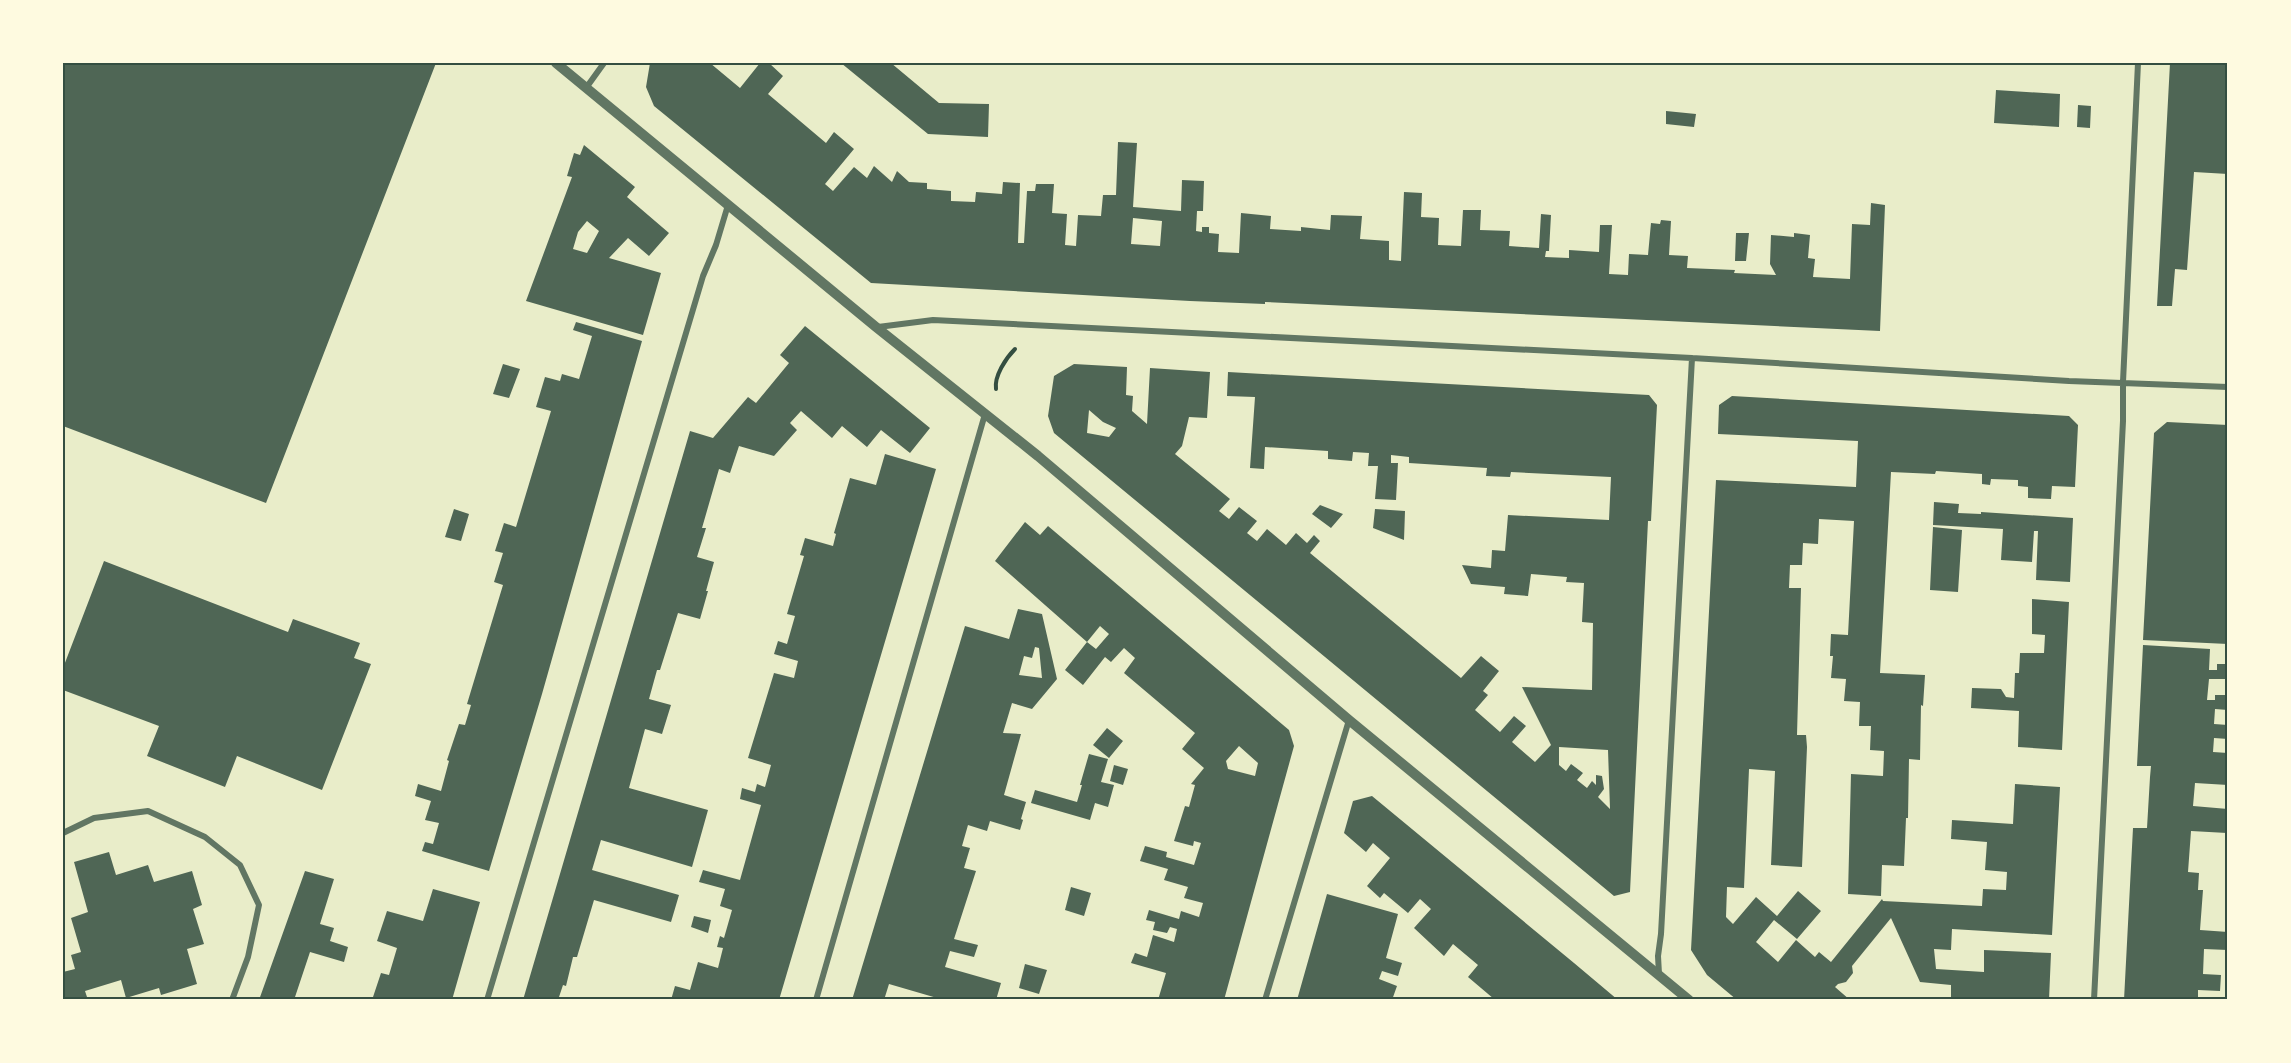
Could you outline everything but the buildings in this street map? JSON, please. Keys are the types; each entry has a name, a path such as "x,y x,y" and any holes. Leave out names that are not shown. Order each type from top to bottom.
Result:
{"street":[{"path":"556,63 876,327 1055,471 1349,720 1689,1000"},
{"path":"586,88 603,63"},
{"path":"2094,1000 2123,421 2138,63"},
{"path":"487,1000 703,276 728,204"},
{"path":"876,327 933,320 1692,358 2069,381 2228,387"},
{"path":"1659,974 1658,956 1662,922 1692,358"},
{"path":"816,1000 985,414"},
{"path":"1265,1000 1349,720"},
{"path":"63,833 94,818 148,811 205,837 240,866 259,904 248,957 232,1000"}],"path":[{"path":"996,393 995,384 1002,368 1013,350 1021,346"}]}
